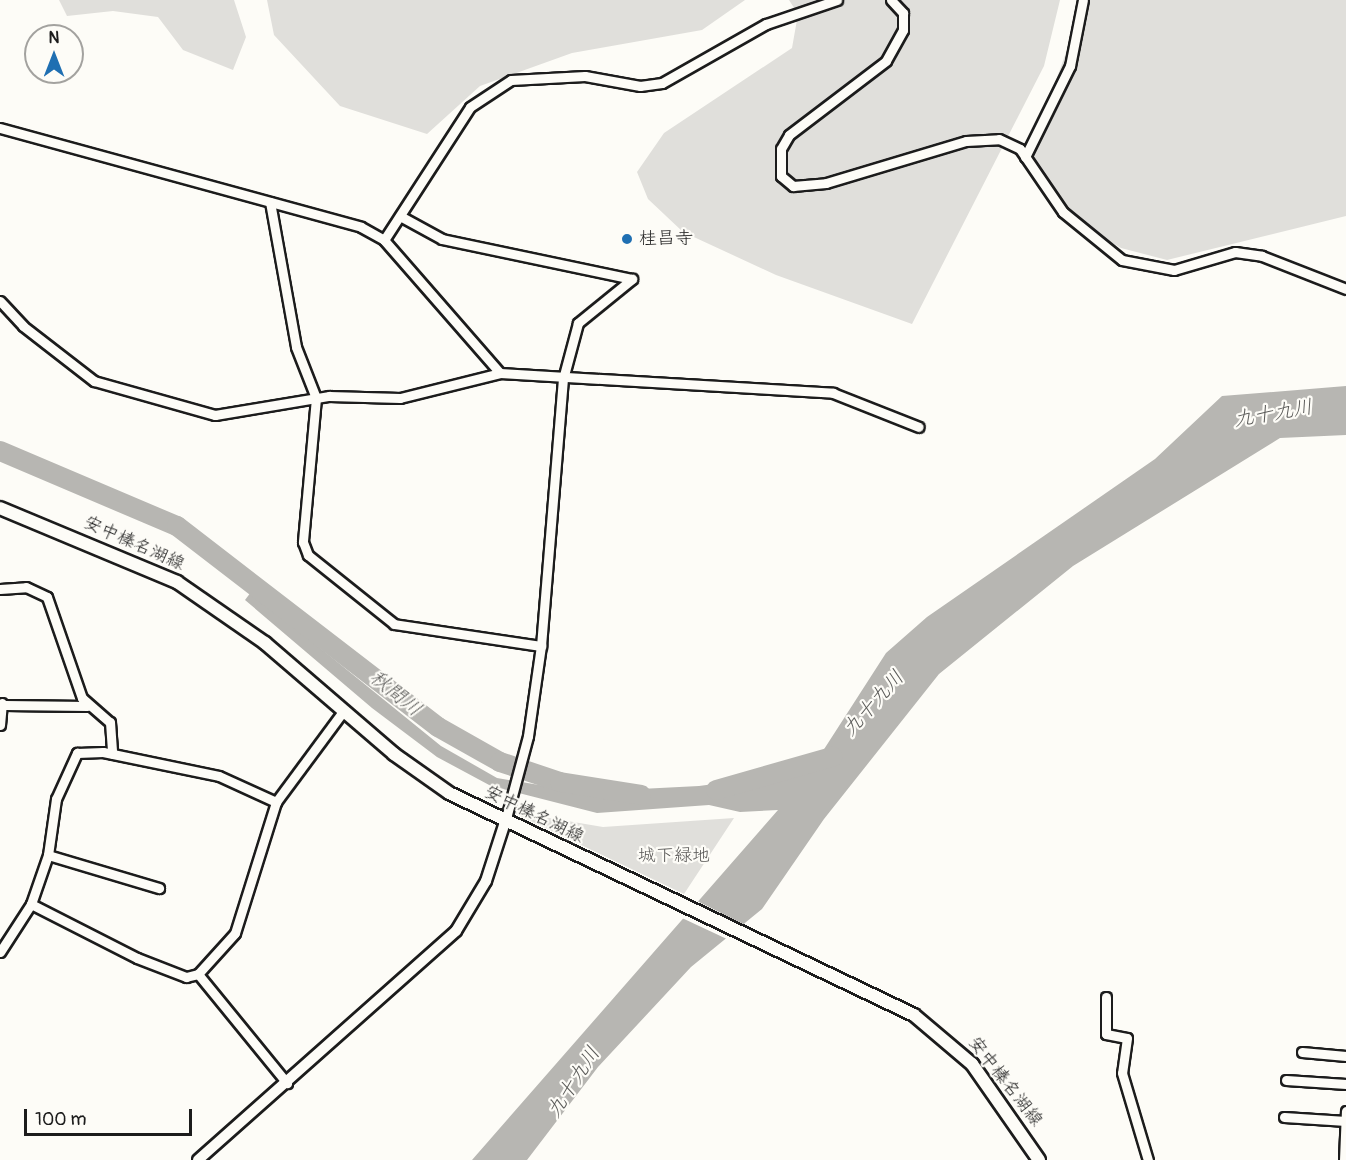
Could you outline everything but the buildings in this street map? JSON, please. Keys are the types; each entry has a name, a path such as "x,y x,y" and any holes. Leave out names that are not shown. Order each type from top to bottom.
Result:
{"main road":[{"name":"安中榛名湖線","path":"0,508 177,582 248,630 425,777 505,822 914,1015 947,1038 984,1078 1040,1160"}],"street":[{"path":"384,240 470,107 511,80 585,75 640,86 662,84 766,24 837,0"},
{"path":"891,0 903,13 903,30 886,61 789,135 778,163 781,176 793,186 810,186 982,138 1011,144 1025,157 1063,213 1122,260 1174,270 1235,252 1262,256 1346,289"},
{"path":"1025,157 1070,66 1083,0"},
{"path":"0,128 270,202 328,214 384,240 500,373"},
{"path":"270,202 296,347 316,398 303,542 308,555 394,624 541,646"},
{"path":"198,1160 456,931 486,881 505,822 528,736 541,646 563,379 578,324 632,279 442,239 400,216"},
{"path":"0,301 22,326 94,381 215,415 316,398 400,398 500,373 563,379 833,393 919,428"},
{"path":"0,589 26,587 47,597 87,706"},
{"path":"0,725 2,703 87,706 110,722 112,754"},
{"path":"31,904 136,958 186,976 198,974 235,933 276,802 344,710"},
{"path":"0,952 31,904 48,855 56,799 71,760 87,750 219,776 276,802"},
{"path":"48,855 159,888"},
{"path":"198,974 287,1083"},
{"path":"1106,997 1106,1034 1127,1038 1122,1073 1148,1160"},
{"path":"1302,1052 1346,1056"},
{"path":"1286,1080 1346,1084"},
{"path":"1344,1160 1346,1111"},
{"path":"1284,1117 1346,1121"}],"green space":[{"path":"59,0 234,0 246,37 233,70 183,50 158,17 113,11 67,16"},
{"path":"267,0 745,0 702,30 572,53 480,86 427,134 340,106 274,35"},
{"path":"789,0 1060,0 1044,66 912,324 776,275 683,232 648,199 637,172 664,133 792,48 798,14"},
{"path":"1085,0 1346,0 1346,216 1167,260 1121,248 1083,226 1049,195 1033,163 1033,144"},
{"name":"城下緑地","path":"514,806 532,815 603,827 734,818 684,894 512,812"}],"water":[{"name":"九十九川","path":"1346,386 1346,435 1280,438 1073,566 939,674 824,819 762,909 691,967 598,1067 527,1160 472,1160 778,810 740,812 709,805 597,813 491,786 437,757 372,708 245,600 251,592 441,746 497,778 581,792 699,786 810,771 886,653 927,617 1155,459 1222,396"}],"pier":[{"path":"697,901 747,926 729,940 682,918"}],"waterway":[{"name":"秋間川","path":"0,451 177,526 438,727 500,762 560,782 641,795"},
{"name":"秋間川","path":"716,790 832,757"}],"place":[{"name":"桂昌寺","path":"627,239"}]}
